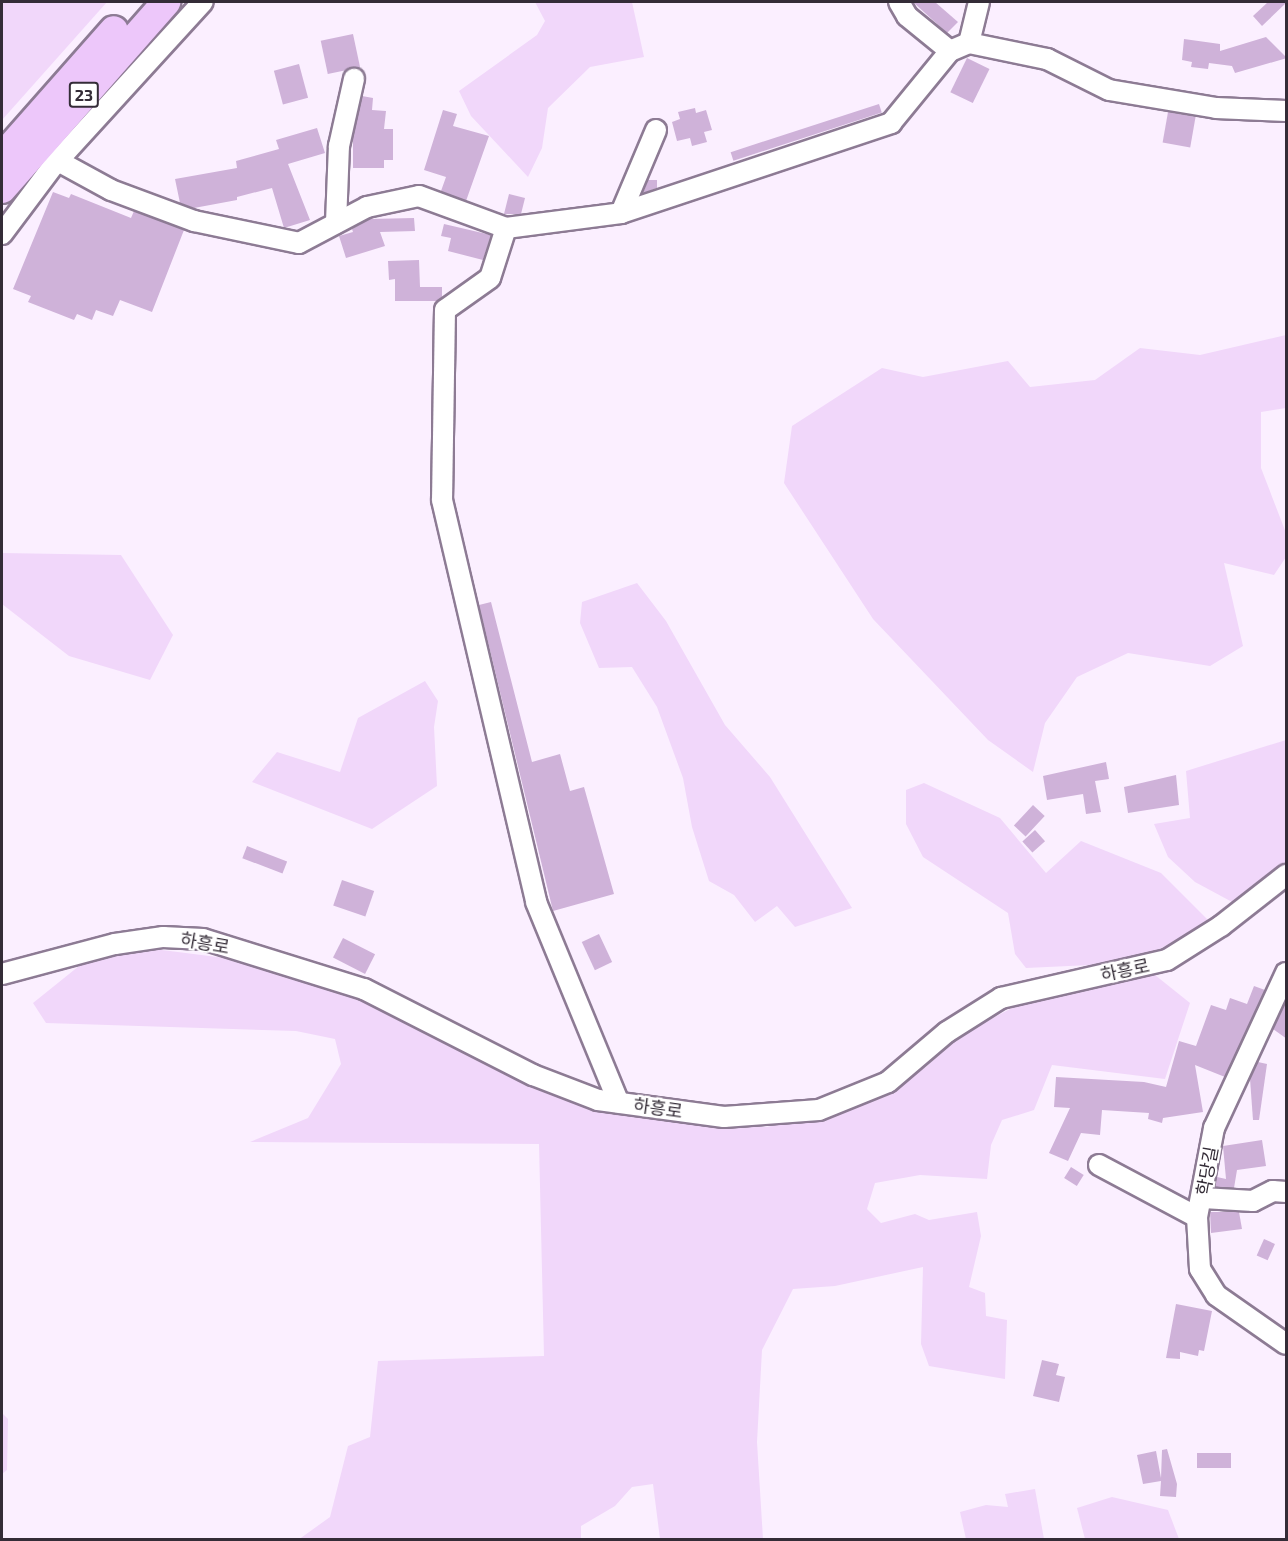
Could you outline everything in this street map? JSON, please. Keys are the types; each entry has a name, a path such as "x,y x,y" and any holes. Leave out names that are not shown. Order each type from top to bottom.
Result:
{"highway":[{"name":"23","path":"2,157 140,2"},
{"name":"23","path":"2,189 166,2"}],"street":[{"path":"2,234 58,161 203,2"},
{"path":"898,2 908,16 950,51"},
{"path":"969,44 979,2"},
{"path":"58,161 111,190 194,220 299,243 367,207 419,196 506,228 621,213 891,123 950,51 969,44 1047,59 1108,90 1216,108 1287,111"},
{"path":"336,223 339,146 354,79"},
{"path":"621,213 656,130"},
{"path":"506,228 490,278 445,310 442,500 536,902 619,1103"},
{"name":"하흥로","path":"2,974 115,944 163,937 203,939 364,989 533,1075 598,1100 724,1117 819,1110 888,1082 947,1032 1001,998 1167,960 1221,926 1287,874"},
{"name":"학당길","path":"1287,973 1214,1128 1203,1198 1197,1217 1200,1269 1216,1294 1287,1344"},
{"path":"1099,1166 1197,1217"},
{"path":"1203,1198 1253,1201 1273,1191 1287,1192"}],"shaded area":[{"path":"2,2 107,2 2,120"},
{"path":"535,2 632,2 644,57 590,67 548,108 542,148 528,177 471,116 459,91 537,35 545,21"},
{"path":"1286,335 1286,408 1261,412 1261,468 1286,533 1286,557 1274,575 1224,563 1243,646 1210,666 1128,653 1077,677 1045,723 1033,772 988,740 873,619 784,483 792,426 882,368 923,377 1008,361 1030,387 1095,380 1140,348 1200,355"},
{"path":"2,553 121,555 173,635 150,680 69,656 2,604"},
{"path":"637,583 666,621 725,725 770,777 852,908 795,927 777,906 755,922 734,895 709,881 692,827 683,778 657,707 632,667 599,668 580,623 582,602"},
{"path":"425,681 438,701 434,727 437,786 372,829 252,782 277,752 340,772 358,718"},
{"path":"1286,740 1286,861 1234,903 1195,882 1168,857 1154,824 1190,818 1186,771"},
{"path":"924,783 1000,818 1046,873 1081,841 1161,873 1210,922 1133,963 1026,968 1015,954 1008,913 923,857 906,824 906,790"},
{"path":"154,949 225,958 341,989 673,1120 767,1127 871,1099 926,1067 960,1035 1012,1008 1060,993 1155,975 1190,1003 1165,1079 1052,1065 1034,1110 1002,1120 991,1145 987,1179 920,1175 875,1183 867,1209 881,1223 915,1214 929,1220 977,1212 981,1236 969,1287 985,1293 986,1316 1007,1320 1005,1379 929,1366 921,1344 923,1267 835,1286 793,1289 762,1350 757,1442 763,1539 660,1539 653,1484 632,1487 615,1506 581,1526 581,1539 298,1540 330,1517 348,1446 370,1437 378,1361 544,1356 539,1144 250,1142 308,1118 341,1064 335,1039 296,1031 46,1023 33,1003 84,962"},
{"path":"2,1413 8,1419 7,1470 2,1474"},
{"path":"1035,1489 1044,1539 966,1539 960,1512 986,1505 1008,1507 1005,1494"},
{"path":"1112,1497 1168,1510 1179,1539 1085,1539 1077,1508"}],"building":[{"path":"913,2 935,2 958,22 947,33"},
{"path":"1268,2 1287,2 1262,26 1253,16"},
{"path":"353,34 360,67 328,74 321,41"},
{"path":"1266,37 1287,58 1235,73 1232,66 1209,63 1208,69 1191,67 1192,62 1182,60 1184,39 1220,44 1220,51"},
{"path":"967,58 989,69 973,103 950,92"},
{"path":"299,64 308,98 283,105 274,71"},
{"path":"362,96 373,98 372,110 386,111 384,129 393,129 393,160 384,160 384,168 353,168 353,138"},
{"path":"879,104 882,113 733,161 731,152"},
{"path":"695,108 696,113 706,110 712,130 704,132 707,142 692,146 690,138 677,141 672,122 680,119 678,112"},
{"path":"443,110 457,114 453,126 489,136 466,201 441,191 446,177 424,170"},
{"path":"1168,112 1196,117 1190,147 1163,143"},
{"path":"317,128 325,153 288,164 310,220 284,228 272,188 237,197 237,200 194,208 180,203 175,179 237,168 236,161 279,149 276,140"},
{"path":"648,180 657,180 657,188 643,193"},
{"path":"53,192 69,198 71,194 131,218 134,211 184,230 152,312 120,300 113,316 96,310 92,320 77,314 74,320 28,302 31,296 13,289"},
{"path":"509,194 525,198 521,214 504,214"},
{"path":"414,218 415,231 380,232 385,246 346,258 339,236 353,232 352,229 369,219"},
{"path":"444,224 491,235 483,260 448,251 451,238 441,236"},
{"path":"419,260 420,287 442,287 442,297 437,301 395,301 395,279 389,280 388,261"},
{"path":"491,602 532,762 560,754 570,791 584,787 614,894 553,911 479,605"},
{"path":"1106,762 1109,779 1095,781 1101,812 1086,814 1083,794 1047,800 1043,776"},
{"path":"1176,775 1179,805 1128,813 1124,787"},
{"path":"1033,805 1045,816 1026,836 1014,825"},
{"path":"1035,830 1045,841 1032,853 1022,841"},
{"path":"247,846 287,861 282,874 242,858"},
{"path":"342,880 374,891 365,917 333,906"},
{"path":"599,934 612,962 595,970 582,942"},
{"path":"343,938 375,954 365,974 333,958"},
{"path":"1254,986 1265,990 1225,1077 1195,1065 1203,1112 1163,1118 1162,1123 1148,1119 1149,1113 1102,1110 1100,1135 1081,1133 1068,1161 1049,1153 1070,1108 1054,1107 1056,1077 1144,1082 1166,1087 1179,1041 1196,1046 1211,1005 1226,1010 1230,998 1247,1004"},
{"path":"1287,1000 1287,1039 1273,1029"},
{"path":"1258,1062 1267,1064 1259,1120 1253,1120 1250,1079"},
{"path":"1262,1140 1266,1166 1237,1170 1234,1188 1215,1187 1217,1177 1226,1179 1223,1146"},
{"path":"1071,1167 1084,1175 1077,1186 1064,1178"},
{"path":"1210,1212 1239,1212 1242,1229 1211,1233"},
{"path":"1264,1239 1275,1244 1268,1260 1257,1255"},
{"path":"1176,1304 1212,1311 1204,1351 1199,1350 1198,1356 1180,1352 1180,1359 1166,1358"},
{"path":"1042,1360 1059,1364 1056,1375 1065,1377 1059,1402 1033,1396"},
{"path":"1167,1449 1177,1484 1176,1497 1160,1496 1161,1481 1143,1484 1137,1455 1156,1451 1161,1478 1162,1450"},
{"path":"1197,1453 1231,1453 1231,1468 1197,1468"}]}
